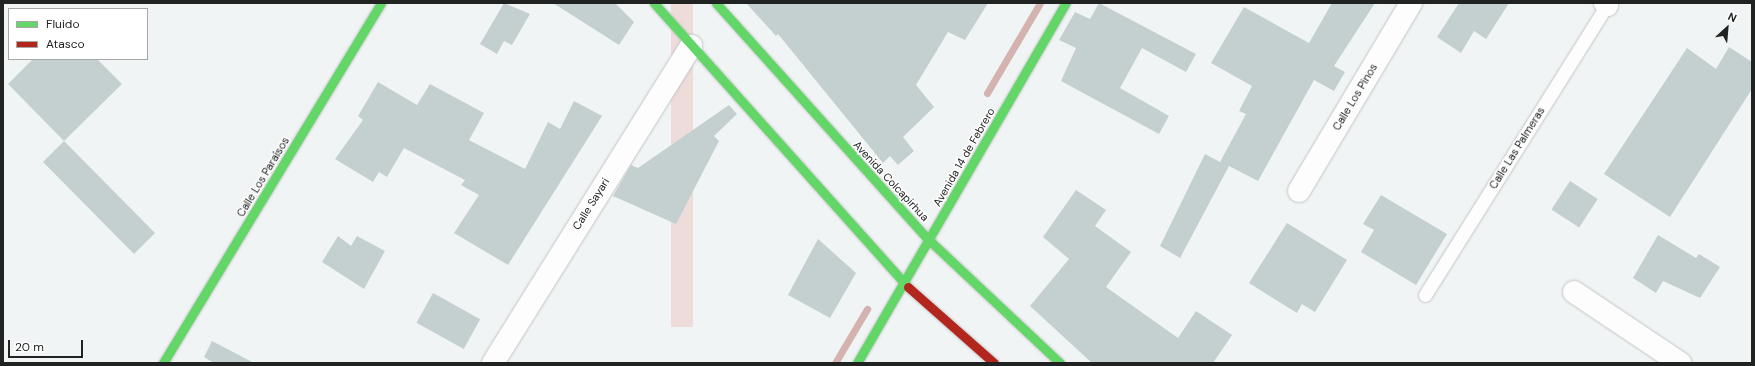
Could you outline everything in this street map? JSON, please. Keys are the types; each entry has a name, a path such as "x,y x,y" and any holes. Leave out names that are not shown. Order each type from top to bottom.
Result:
{"main road":[{"name":"Calle Los Paraísos","path":"163,363 382,3"},
{"path":"654,3 904,284 994,363"},
{"name":"Avenida Colcapirhua","path":"716,3 930,240 1060,363"},
{"name":"Avenida 14 de Febrero","path":"857,363 930,240 1066,3"}],"street":[{"name":"Calle Los Pinos","path":"1299,191 1411,3"},
{"name":"Calle Sayari","path":"493,363 691,46"},
{"path":"1574,292 1680,363"}],"lane":[{"name":"Calle Las Palmeras","path":"1425,295 1606,4"}],"shaded area":[{"path":"671,3 693,3 693,327 671,327"}],"building":[{"path":"504,3 530,14 512,45 504,41 497,54 480,44"},
{"path":"553,3 615,3 634,22 619,45"},
{"path":"746,3 988,3 965,40 948,32 916,85 934,107 903,137 914,151 898,165 890,156 883,163 778,34 776,36"},
{"path":"1099,3 1196,54 1186,72 1142,48 1120,88 1169,116 1159,134 1061,81 1076,48 1059,40 1075,12 1090,19"},
{"path":"1332,3 1375,3 1334,66 1345,72 1334,91 1314,80 1258,181 1229,166 1180,258 1160,246 1205,154 1220,162 1246,114 1239,111 1252,86 1211,63 1244,7 1309,43"},
{"path":"1459,3 1509,3 1486,39 1474,31 1461,53 1437,37"},
{"path":"1729,47 1752,62 1752,89 1670,217 1604,174 1687,48 1716,69"},
{"path":"32,60 98,60 122,84 64,141 8,84"},
{"path":"378,82 417,105 430,84 484,113 469,140 525,169 548,122 560,129 574,101 602,116 508,265 454,233 479,195 461,185 465,180 404,148 387,177 379,172 373,182 335,159 363,120 358,116"},
{"path":"729,105 737,114 714,136 719,141 676,224 613,196 631,165 638,168"},
{"path":"64,141 155,233 134,254 43,162"},
{"path":"1570,181 1598,199 1579,227 1551,210"},
{"path":"1076,190 1106,210 1095,226 1131,252 1106,287 1178,338 1196,311 1232,335 1213,363 1092,363 1030,306 1069,259 1043,237"},
{"path":"1381,195 1447,234 1416,285 1361,252 1374,230 1363,224"},
{"path":"1287,223 1347,260 1315,312 1302,304 1297,313 1249,283"},
{"path":"1658,235 1696,258 1699,254 1720,267 1700,298 1663,281 1656,293 1633,278"},
{"path":"338,236 351,246 357,236 385,251 364,289 322,262"},
{"path":"818,239 856,273 830,318 788,295"},
{"path":"433,293 480,319 464,349 417,323"},
{"path":"212,341 254,363 214,363 204,357"}],"waterway":[{"path":"987,93 1040,3"},
{"path":"835,363 867,309"}],"traffic: fast":[{"path":"163,363 381,3"},
{"path":"654,3 908,287"},
{"path":"716,3 929,240 1060,363"},
{"path":"857,363 1066,3"}],"traffic: jam":[{"path":"908,287 994,363"}]}
